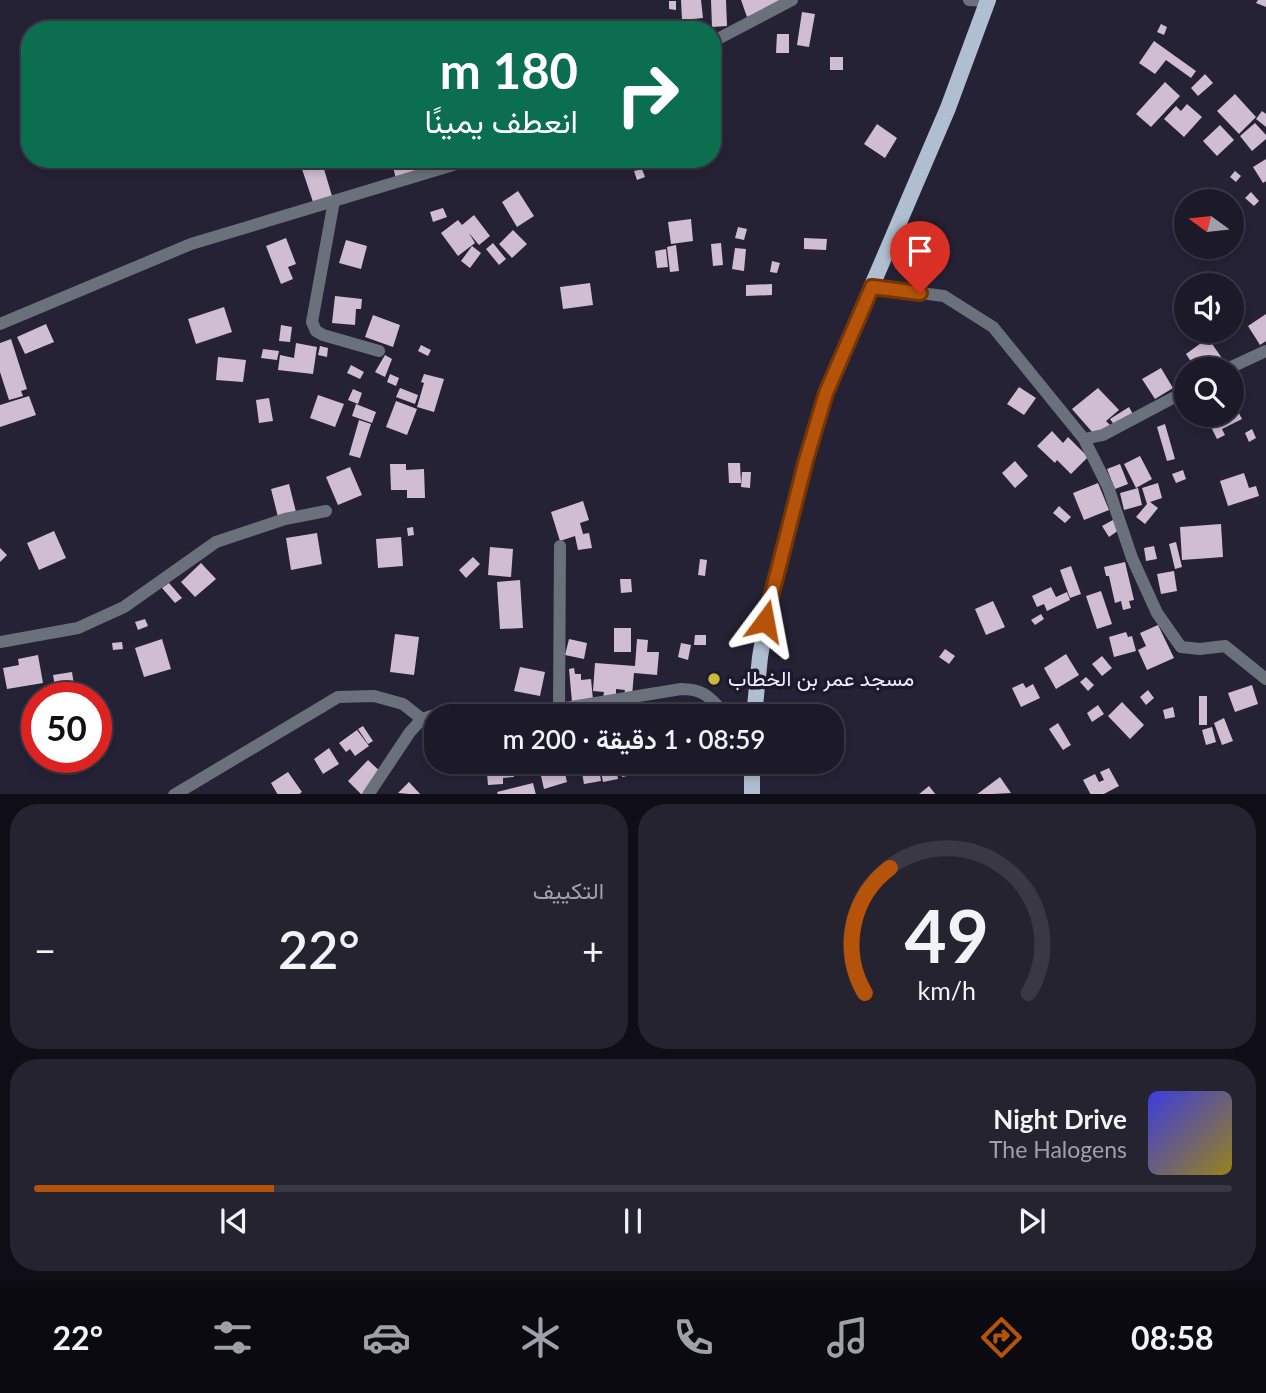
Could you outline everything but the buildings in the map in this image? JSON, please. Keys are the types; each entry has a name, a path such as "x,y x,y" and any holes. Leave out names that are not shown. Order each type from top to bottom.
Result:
{"main road":[{"path":"755,704 764,626 826,393 948,108 988,1"},
{"path":"752,774 752,794"}],"street":[{"path":"721,37 792,0"},
{"path":"969,0 988,1"},
{"path":"0,324 191,244 443,168"},
{"path":"334,201 312,322 316,331 323,335 379,351"},
{"path":"872,287 944,296 993,327 1084,439 1108,487 1132,558 1157,613 1181,647 1200,649 1225,646 1266,678"},
{"path":"1244,361 1266,351"},
{"path":"1084,439 1103,435 1174,397"},
{"path":"0,642 78,628 124,607 216,542 285,519 326,511"},
{"path":"558,704 560,546"},
{"path":"589,704 681,689 696,689 706,694 716,704"},
{"path":"174,794 338,697 374,696 403,704 422,719 410,732 368,794"}],"place":[{"name":"مسجد عمر بن الخطاب","path":"714,679"}],"route":[{"path":"765,621 815,426 826,393 872,287 920,293"}]}
